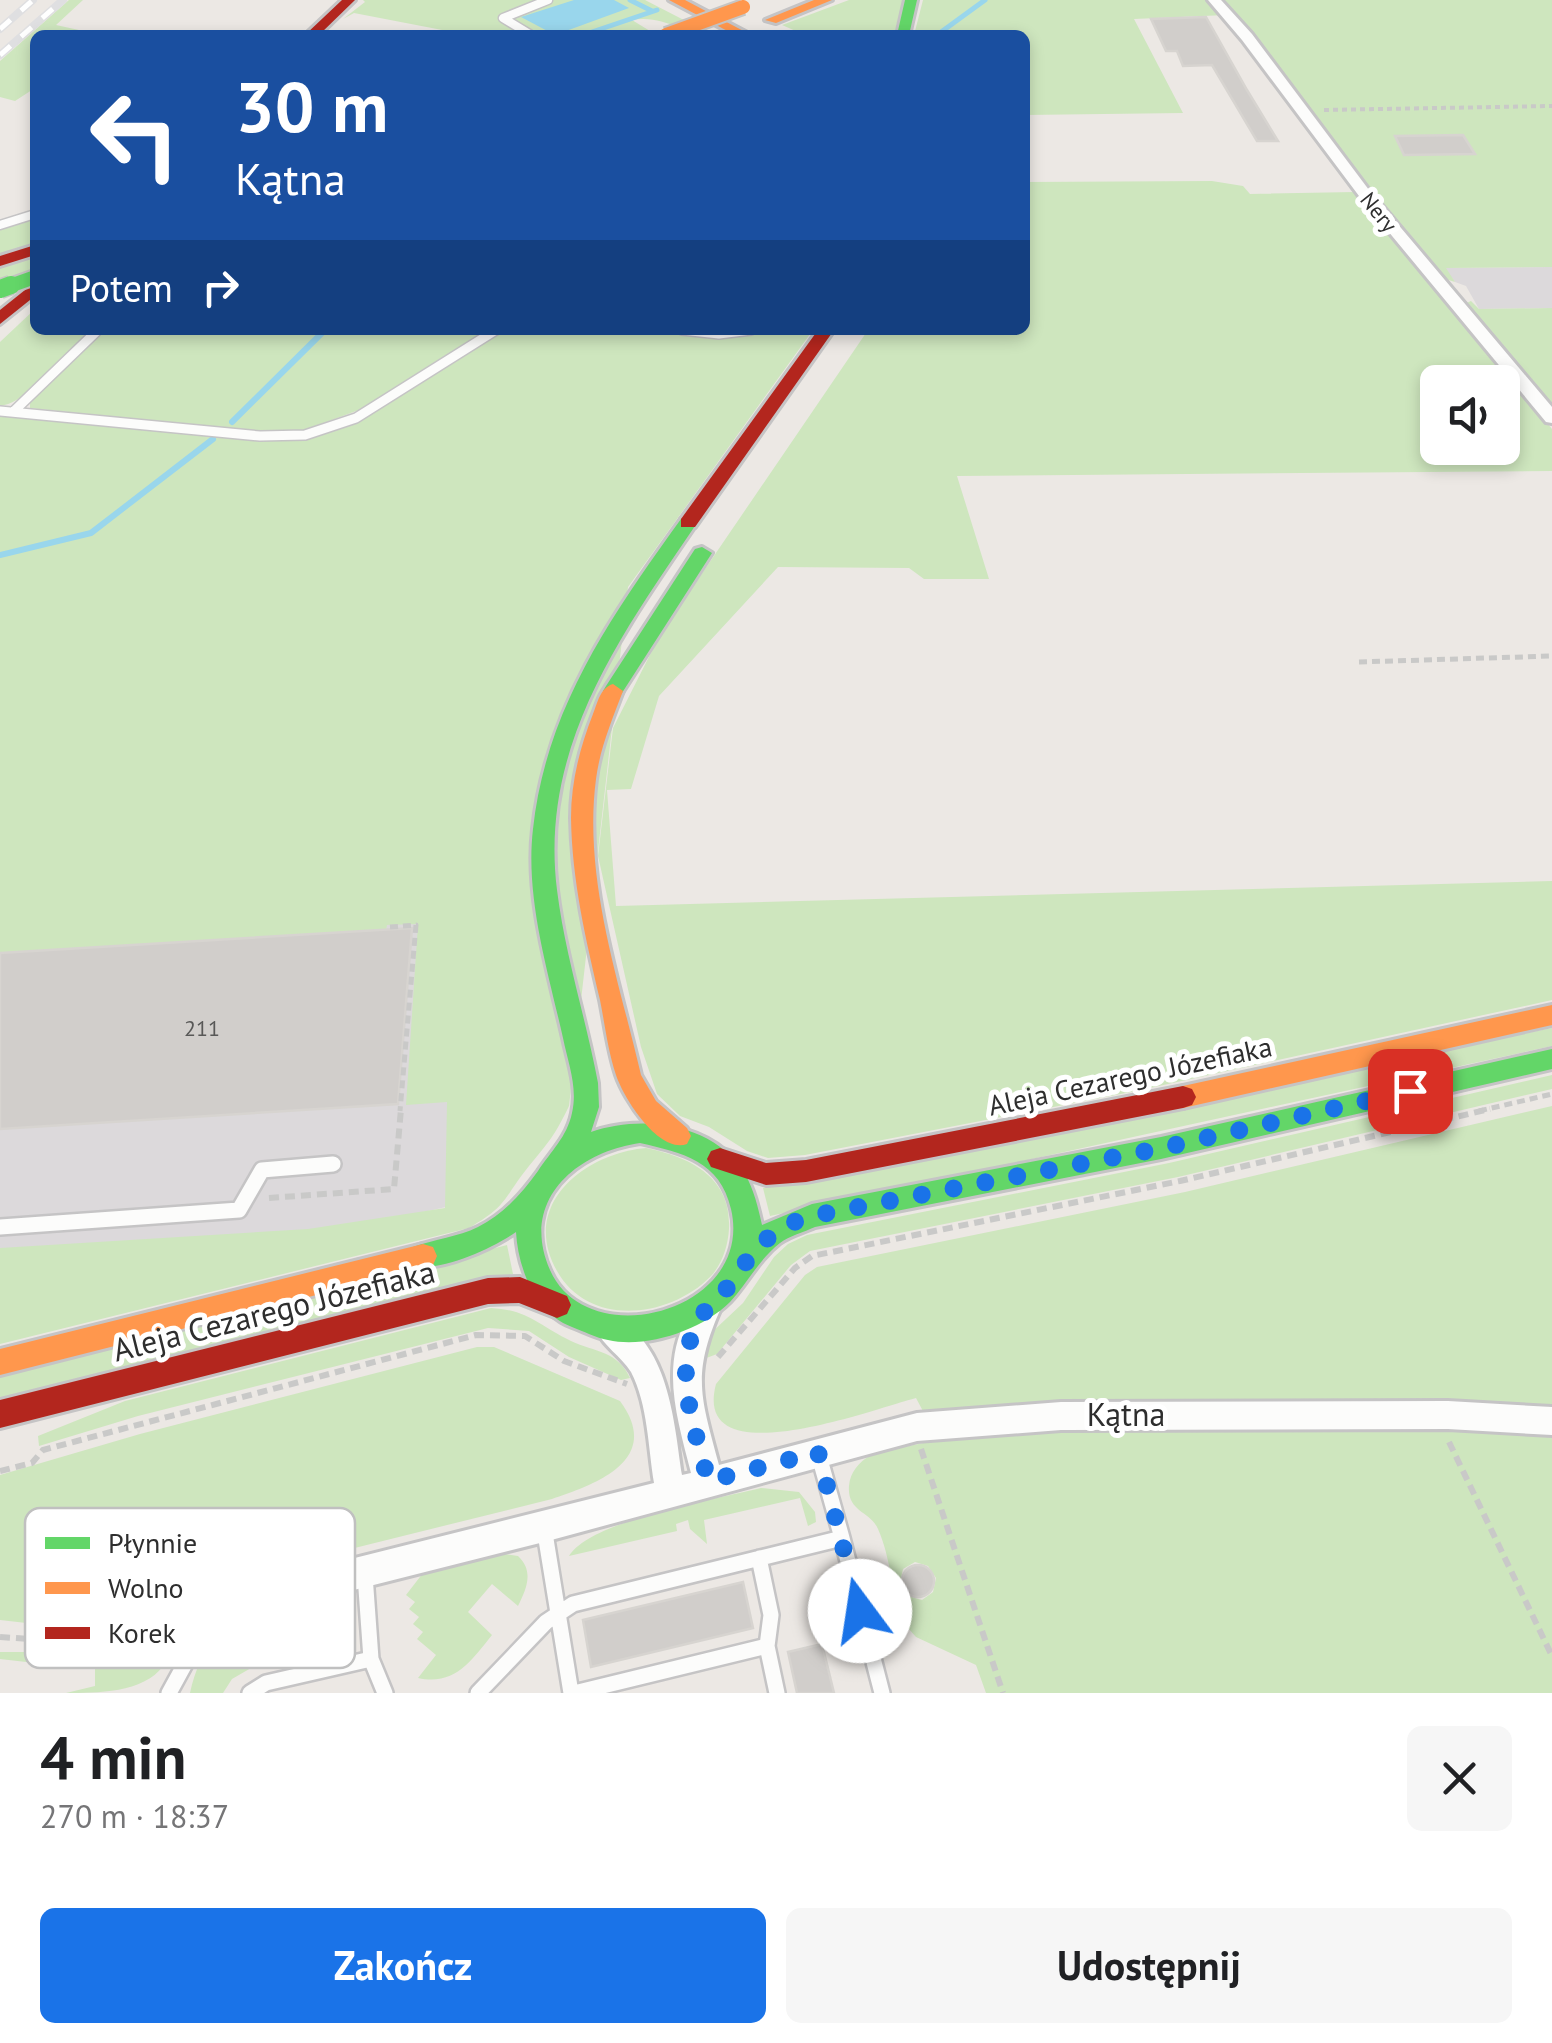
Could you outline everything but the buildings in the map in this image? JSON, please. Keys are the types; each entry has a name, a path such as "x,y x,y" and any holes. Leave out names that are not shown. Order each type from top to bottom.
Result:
{"main road":[{"path":"316,30 349,0"},
{"path":"654,0 716,30"},
{"path":"676,0 735,30"},
{"path":"682,30 760,6 826,0"},
{"path":"904,30 911,0"},
{"path":"732,30 760,6"},
{"path":"0,262 30,252"},
{"path":"0,289 30,279"},
{"path":"0,319 30,292"},
{"path":"714,535 636,649 604,710 583,798 584,870 590,916 620,1045 640,1103 659,1124 720,1159 736,1177 748,1205 751,1235 735,1278 688,1318 658,1328 610,1329 580,1320 562,1308 530,1263 527,1226 535,1197 581,1131 586,1096 550,911 544,854 546,799 560,735 589,667 821,335"},
{"name":"Aleja Cezarego Józefiaka","path":"720,1159 766,1174 806,1171 1143,1106 1552,1015"},
{"path":"743,1263 771,1234 812,1216 1162,1148 1552,1059"},
{"path":"563,1160 603,1138 640,1132 678,1136"},
{"name":"Aleja Cezarego Józefiaka","path":"0,1362 472,1244 508,1226 535,1197"},
{"name":"Aleja Cezarego Józefiaka","path":"0,1414 475,1294 520,1290 562,1308"}],"street":[{"name":"Nery","path":"1214,0 1247,37 1386,221 1552,418"},
{"path":"708,1481 684,1364 690,1340 710,1303"},
{"path":"610,1329 637,1351 648,1374 670,1492"},
{"name":"Kątna","path":"355,1574 917,1427 1061,1416 1448,1415 1552,1421"}],"lane":[{"path":"525,30 504,16 548,0"},
{"path":"0,225 30,216"},
{"path":"14,412 93,335"},
{"path":"0,411 274,437 305,435 356,418 488,335"},
{"path":"0,1227 239,1210 262,1170 332,1164"},
{"path":"818,1452 882,1693"},
{"path":"544,1527 572,1693 767,1646"},
{"path":"478,1693 506,1670 539,1626 556,1612 589,1599 842,1538"},
{"path":"759,1558 771,1616 767,1646 778,1693"},
{"path":"364,1572 371,1659 385,1693"},
{"path":"355,1663 371,1659"},
{"path":"169,1693 183,1668"},
{"path":"250,1693 266,1683 332,1668"}],"path":[{"path":"1301,110 1552,106"},
{"path":"1359,662 1552,656"},
{"path":"246,1199 394,1189 416,926 390,927"},
{"path":"714,1362 795,1268 812,1256 1180,1181 1552,1094"},
{"path":"0,1471 32,1462 43,1450 139,1421 476,1335 525,1336 564,1361 618,1384 635,1382"},
{"path":"1448,1415 1445,1434 1552,1656"},
{"path":"917,1427 1003,1693"},
{"path":"0,1637 25,1639"}],"shaded area":[{"path":"1552,267 1552,308 1479,309 1466,286 1455,282 1444,268"},
{"path":"492,906 478,1200 0,1305 0,936"}],"green space":[{"path":"69,0 83,0 56,25 79,30 35,30"},
{"path":"645,0 703,30 686,30 643,19 632,20 648,30 442,30 354,13 343,19 365,2"},
{"path":"849,0 903,0 895,30 793,30 782,25"},
{"path":"923,0 1210,0 1226,15 1134,19 1183,113 1030,115 1030,30 915,30"},
{"path":"1219,0 1552,0 1552,267 1446,268 1455,282 1442,278"},
{"path":"30,34 30,91 15,101 0,97 0,61"},
{"path":"1212,181 1243,186 1250,194 1355,192 1499,365 1420,365 1420,465 1520,465 1520,391 1552,429 1552,471 957,476 989,579 924,579 909,568 778,567 659,696 631,789 607,790 616,906 1552,881 1552,1000 1136,1091 805,1155 768,1158 680,1116 657,1094 641,1047 598,856 613,728 660,635 865,335 1030,335 1030,182"},
{"path":"30,219 30,271 0,298 0,228"},
{"path":"1471,301 1479,309 1552,308 1552,411 1520,372 1520,365 1514,365 1464,304"},
{"path":"30,314 30,335 87,335 24,396 0,406 0,342"},
{"path":"97,335 479,335 367,407 302,431 249,431 30,408 30,400"},
{"path":"497,335 809,335 628,587 569,1106 551,1138 504,1200 469,1228 0,1344 0,1248 308,1229 445,1208 447,1102 406,1105 418,924 387,925 386,930 0,953 0,416 261,439 311,438 350,426"},
{"path":"1552,1028 1552,1046 770,1216 763,1188"},
{"path":"1552,1075 1552,1089 1178,1177 810,1251 791,1265 717,1354 701,1360 710,1334 743,1303 774,1257 788,1244 807,1235 1169,1163"},
{"path":"1552,1106 1552,1410 924,1413 916,1398 829,1423 758,1433 731,1428 716,1412 716,1384 805,1275 817,1267 1185,1192"},
{"path":"646,1148 692,1164 716,1183 728,1211 727,1242 714,1272 693,1291 652,1308 609,1309 589,1302 571,1289 557,1271 547,1247 546,1224 553,1204 581,1171 623,1152"},
{"path":"507,1245 513,1274 0,1398 0,1377"},
{"path":"491,1308 525,1315 571,1341 605,1354 619,1362 630,1378 621,1380 569,1357 529,1331 488,1328 138,1416 39,1446 38,1436 125,1401"},
{"path":"477,1347 494,1347 620,1401 631,1421 634,1439 630,1454 619,1466 588,1486 552,1499 355,1548 355,1508 25,1508 25,1623 0,1620 0,1475 140,1434"},
{"path":"1296,1424 1552,1431 1552,1693 986,1693 976,1665 916,1637 908,1628 878,1529 849,1495 851,1476 871,1455 923,1443 1082,1426","holes":["915,1562 928,1566 936,1578 933,1592 922,1600 908,1596 900,1583 903,1569"]},
{"path":"761,1488 799,1492 815,1512 816,1522 808,1526 800,1498 704,1520 707,1544 690,1529 688,1520 676,1524 677,1531 569,1556 582,1543 628,1522"},
{"path":"504,1554 518,1556 526,1568 526,1586 518,1606 492,1584 468,1612 492,1635 452,1675 431,1680 418,1678 436,1655 417,1639 423,1632 413,1624 419,1617 409,1609 415,1602 406,1595 423,1573"},
{"path":"0,1652 25,1652 25,1662 0,1659"},
{"path":"95,1668 161,1668 144,1682 119,1690 66,1693 95,1686"},
{"path":"198,1668 251,1668 232,1679 223,1693 190,1693"}],"water":[{"path":"574,0 614,0 629,8 569,30 546,30 521,17"}],"waterway":[{"path":"630,0 652,11"},
{"path":"944,30 985,0"},
{"path":"598,30 657,10"},
{"path":"232,422 320,335"},
{"path":"0,555 91,533 213,439"}],"railway":[{"path":"0,29 33,0"},
{"path":"0,55 63,0"}],"traffic: fast":[{"path":"904,30 911,0"},
{"path":"0,289 30,279"},
{"path":"563,1161 576,1139 587,1098 545,886 543,835 549,789 573,706 592,668 636,596 688,523"},
{"path":"613,691 702,553"},
{"path":"743,1263 771,1234 812,1216 1161,1148 1552,1059"},
{"path":"640,1132 686,1142 714,1157 740,1190 750,1229 741,1265 719,1294 687,1316 649,1328 610,1328 574,1315 544,1286 535,1269 529,1231 538,1195 560,1164 590,1144 640,1132"},
{"path":"423,1256 485,1237 509,1222 535,1197"}],"traffic: slow":[{"path":"675,0 735,30"},
{"path":"771,20 826,0"},
{"path":"680,30 743,7"},
{"path":"613,691 592,743 585,779 582,816 587,890 629,1076 647,1109 678,1136"},
{"path":"1183,1097 1552,1015"},
{"path":"0,1362 423,1256"}],"traffic: jam":[{"path":"316,30 349,0"},
{"path":"0,261 30,252"},
{"path":"0,319 30,292"},
{"path":"688,523 822,335"},
{"path":"720,1159 766,1174 806,1171 1183,1097"},
{"path":"0,1414 488,1291 520,1290 557,1305"}],"route":[{"path":"860,1611 818,1452 708,1481 688,1396 686,1350 698,1320 757,1246 788,1224 812,1216 1162,1148 1410,1091"}]}
